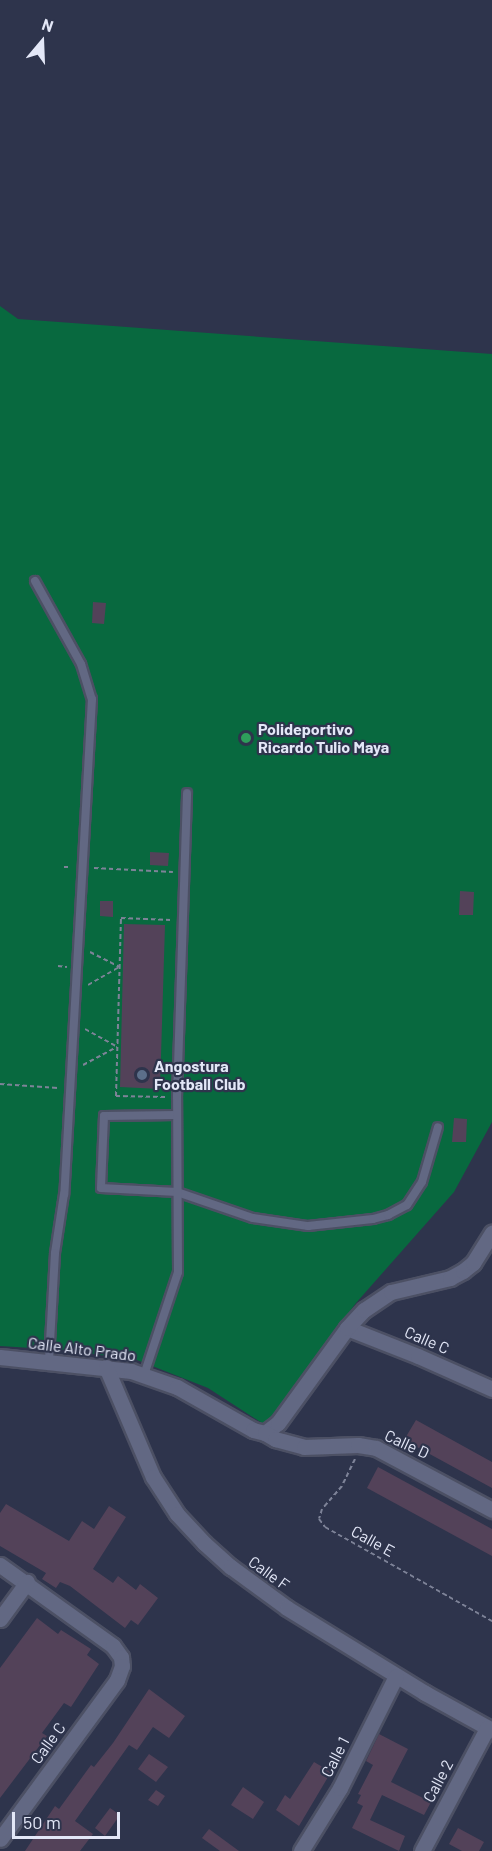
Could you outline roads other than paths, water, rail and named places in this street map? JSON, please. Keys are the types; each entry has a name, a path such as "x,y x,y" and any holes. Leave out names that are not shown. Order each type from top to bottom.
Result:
{"street":[{"path":"259,1432 278,1424 347,1328 378,1299 391,1292 450,1278 487,1251 492,1233"},
{"name":"Calle C","path":"347,1328 492,1389"},
{"name":"Calle Alto Prado","path":"0,1357 106,1367 144,1375 177,1387 259,1432"},
{"name":"Calle F","path":"106,1367 153,1477 177,1514 204,1543 231,1567 287,1608 396,1676 489,1729"},
{"name":"Calle D","path":"259,1432 303,1447 358,1445 375,1448 396,1456 492,1509"},
{"path":"0,1565 27,1582 0,1619"},
{"name":"Calle C","path":"0,1839 117,1680 122,1666 120,1657 113,1646 27,1582"},
{"name":"Calle 1","path":"301,1851 340,1788 396,1676"},
{"name":"Calle 2","path":"422,1851 489,1729"}],"lane":[{"path":"35,581 81,664 92,699 64,1194 55,1253 49,1362"},
{"path":"144,1375 178,1272 177,1097 187,794"},
{"path":"177,1115 104,1116 101,1188 177,1192 253,1218 282,1224 308,1226 373,1219 400,1209 413,1198 422,1182 438,1127"}],"place":[{"name":"Polideportivo Ricardo Tulio Maya","path":"246,738"},
{"name":"Angostura Football Club","path":"142,1075"}]}
